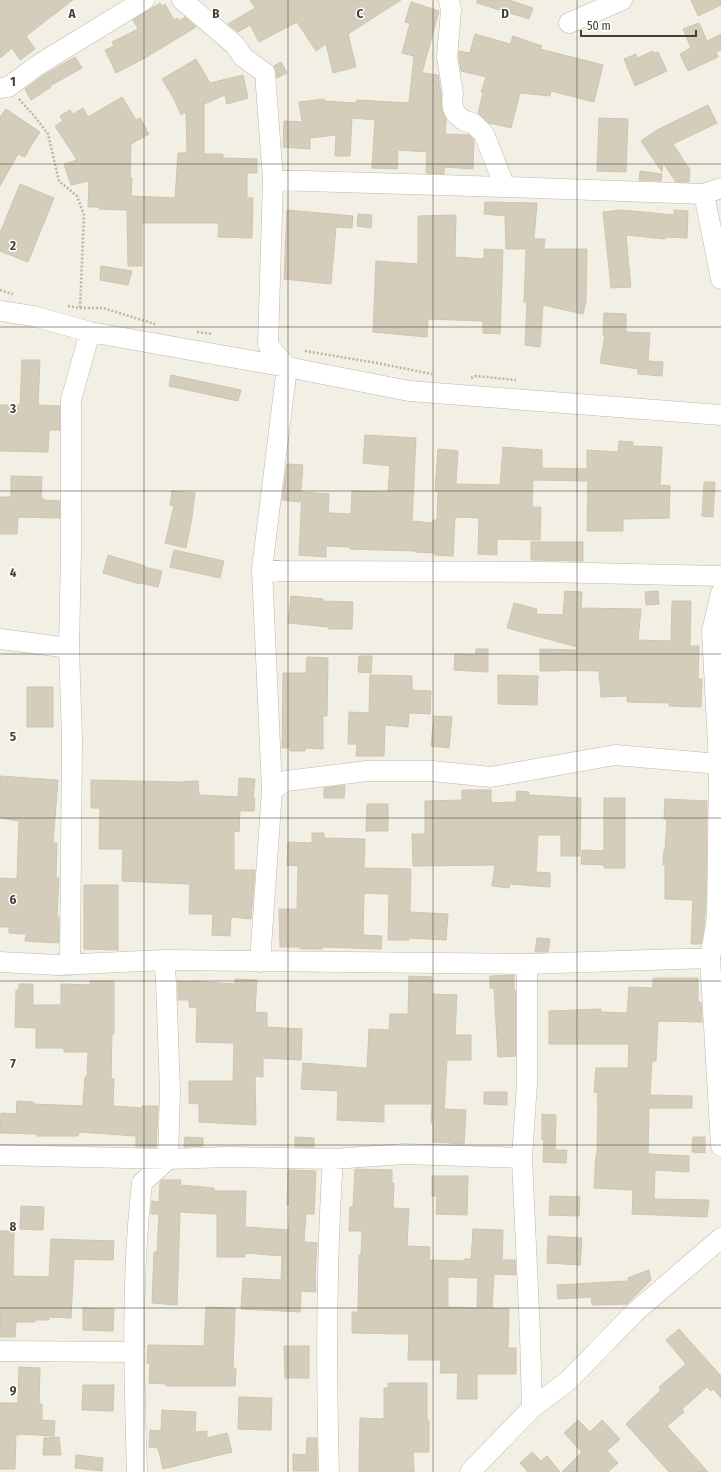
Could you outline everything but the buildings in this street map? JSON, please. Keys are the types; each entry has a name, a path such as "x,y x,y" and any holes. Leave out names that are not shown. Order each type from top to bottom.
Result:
{"street":[{"path":"4,88 38,65 144,0"},
{"path":"182,0 235,45 244,57 265,73 273,180 268,345 287,366 262,569 272,790 260,962"},
{"path":"449,0 450,10 446,57 453,94 453,108 456,114 463,120 474,124 484,134 505,186"},
{"path":"569,23 622,0"},
{"path":"273,180 713,191 721,279"},
{"path":"0,311 33,316 90,332 287,366 409,391 721,415"},
{"path":"70,965 72,739 69,648 71,552 71,400 90,332"},
{"path":"262,569 280,571 546,572 721,576"},
{"path":"721,593 712,630 719,764 719,918 710,958 721,1146"},
{"path":"0,639 69,648"},
{"path":"272,790 286,780 367,771 432,771 492,777 615,755 719,764"},
{"path":"0,962 58,965 164,960 527,964 710,958"},
{"path":"137,1472 135,1352 136,1227 142,1183 168,1158 170,1090 164,960"},
{"path":"527,964 527,1083 522,1158 532,1408"},
{"path":"0,1155 333,1159 404,1154 522,1158"},
{"path":"329,1472 327,1387 328,1223 333,1159"},
{"path":"470,1472 532,1408 569,1380 634,1313 721,1238"},
{"path":"0,1351 135,1352"}],"path":[{"path":"4,88 35,117 48,134 58,181 77,196 84,215 80,308 90,332"}]}
